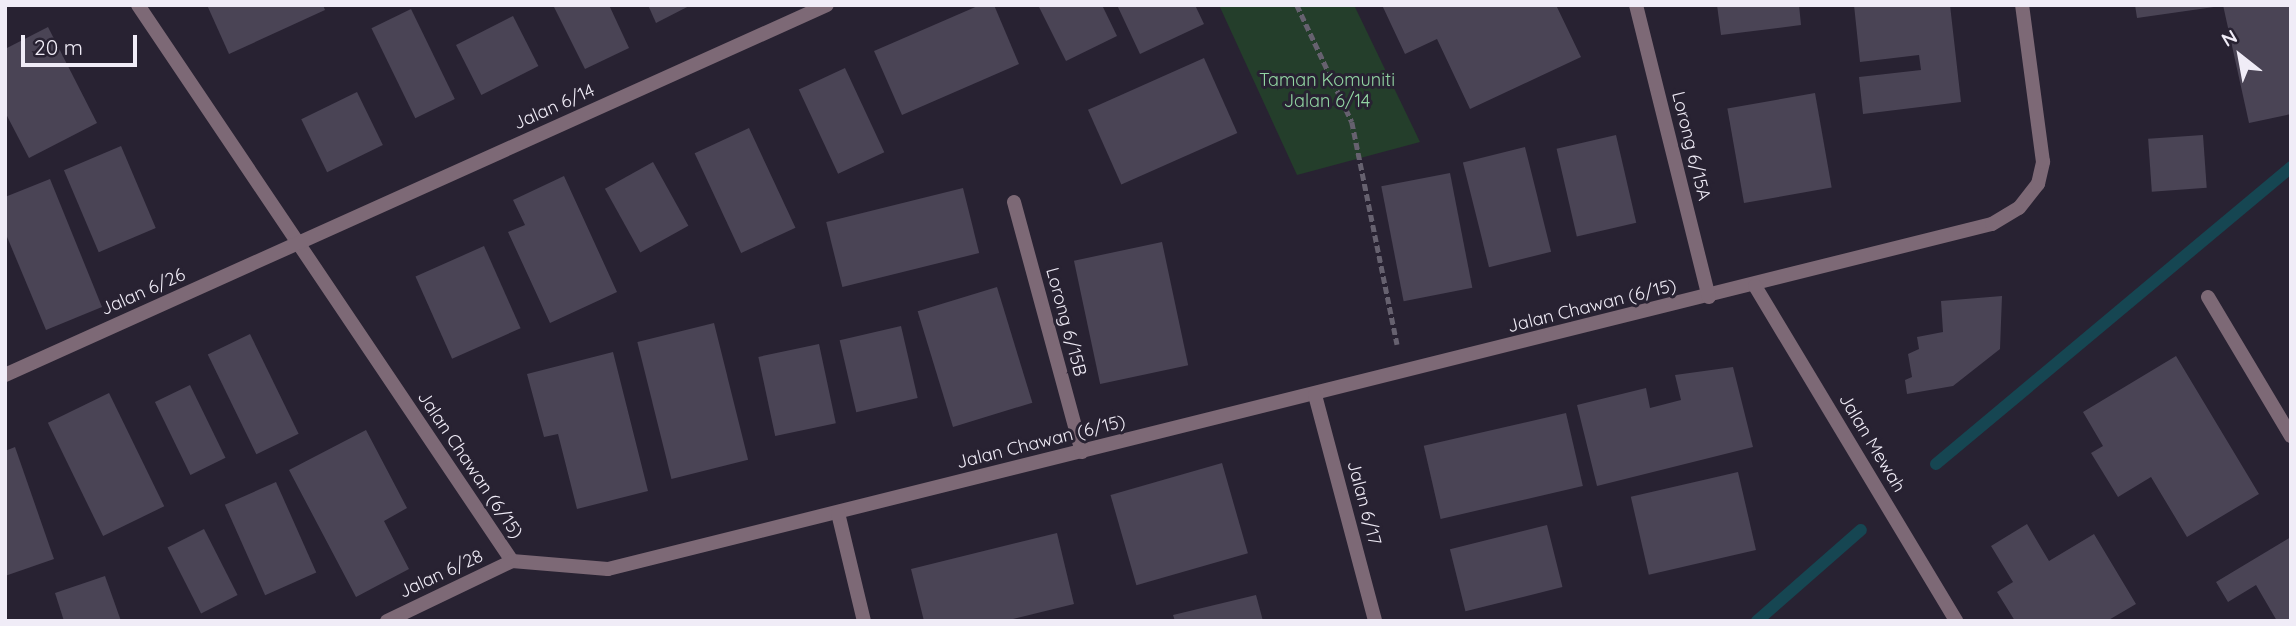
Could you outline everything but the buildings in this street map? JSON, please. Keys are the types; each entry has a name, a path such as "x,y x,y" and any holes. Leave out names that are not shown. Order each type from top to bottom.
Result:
{"street":[{"name":"Jalan Chawan (6/15)","path":"138,5 512,561 608,569 1963,234 2019,208 2038,184 2043,162 2022,5"},
{"name":"Jalan 6/14","path":"298,243 827,5"},
{"name":"Lorong 6/15A","path":"1636,5 1709,297"},
{"name":"Lorong 6/15B","path":"1014,202 1082,452"},
{"name":"Jalan 6/26","path":"5,375 298,243"},
{"name":"Jalan Mewah","path":"1755,286 1956,621"},
{"path":"2208,297 2291,436"},
{"name":"Jalan 6/17","path":"1315,395 1376,621"},
{"path":"838,513 864,621"},
{"name":"Jalan 6/28","path":"387,621 407,616 512,561"}],"path":[{"path":"1297,5 1352,122 1396,341"}],"green space":[{"name":"Taman Komuniti Jalan 6/14","path":"1219,5 1354,5 1420,142 1297,175"}],"waterway":[{"path":"1936,464 2291,167"},
{"path":"1757,621 1861,530"}]}
